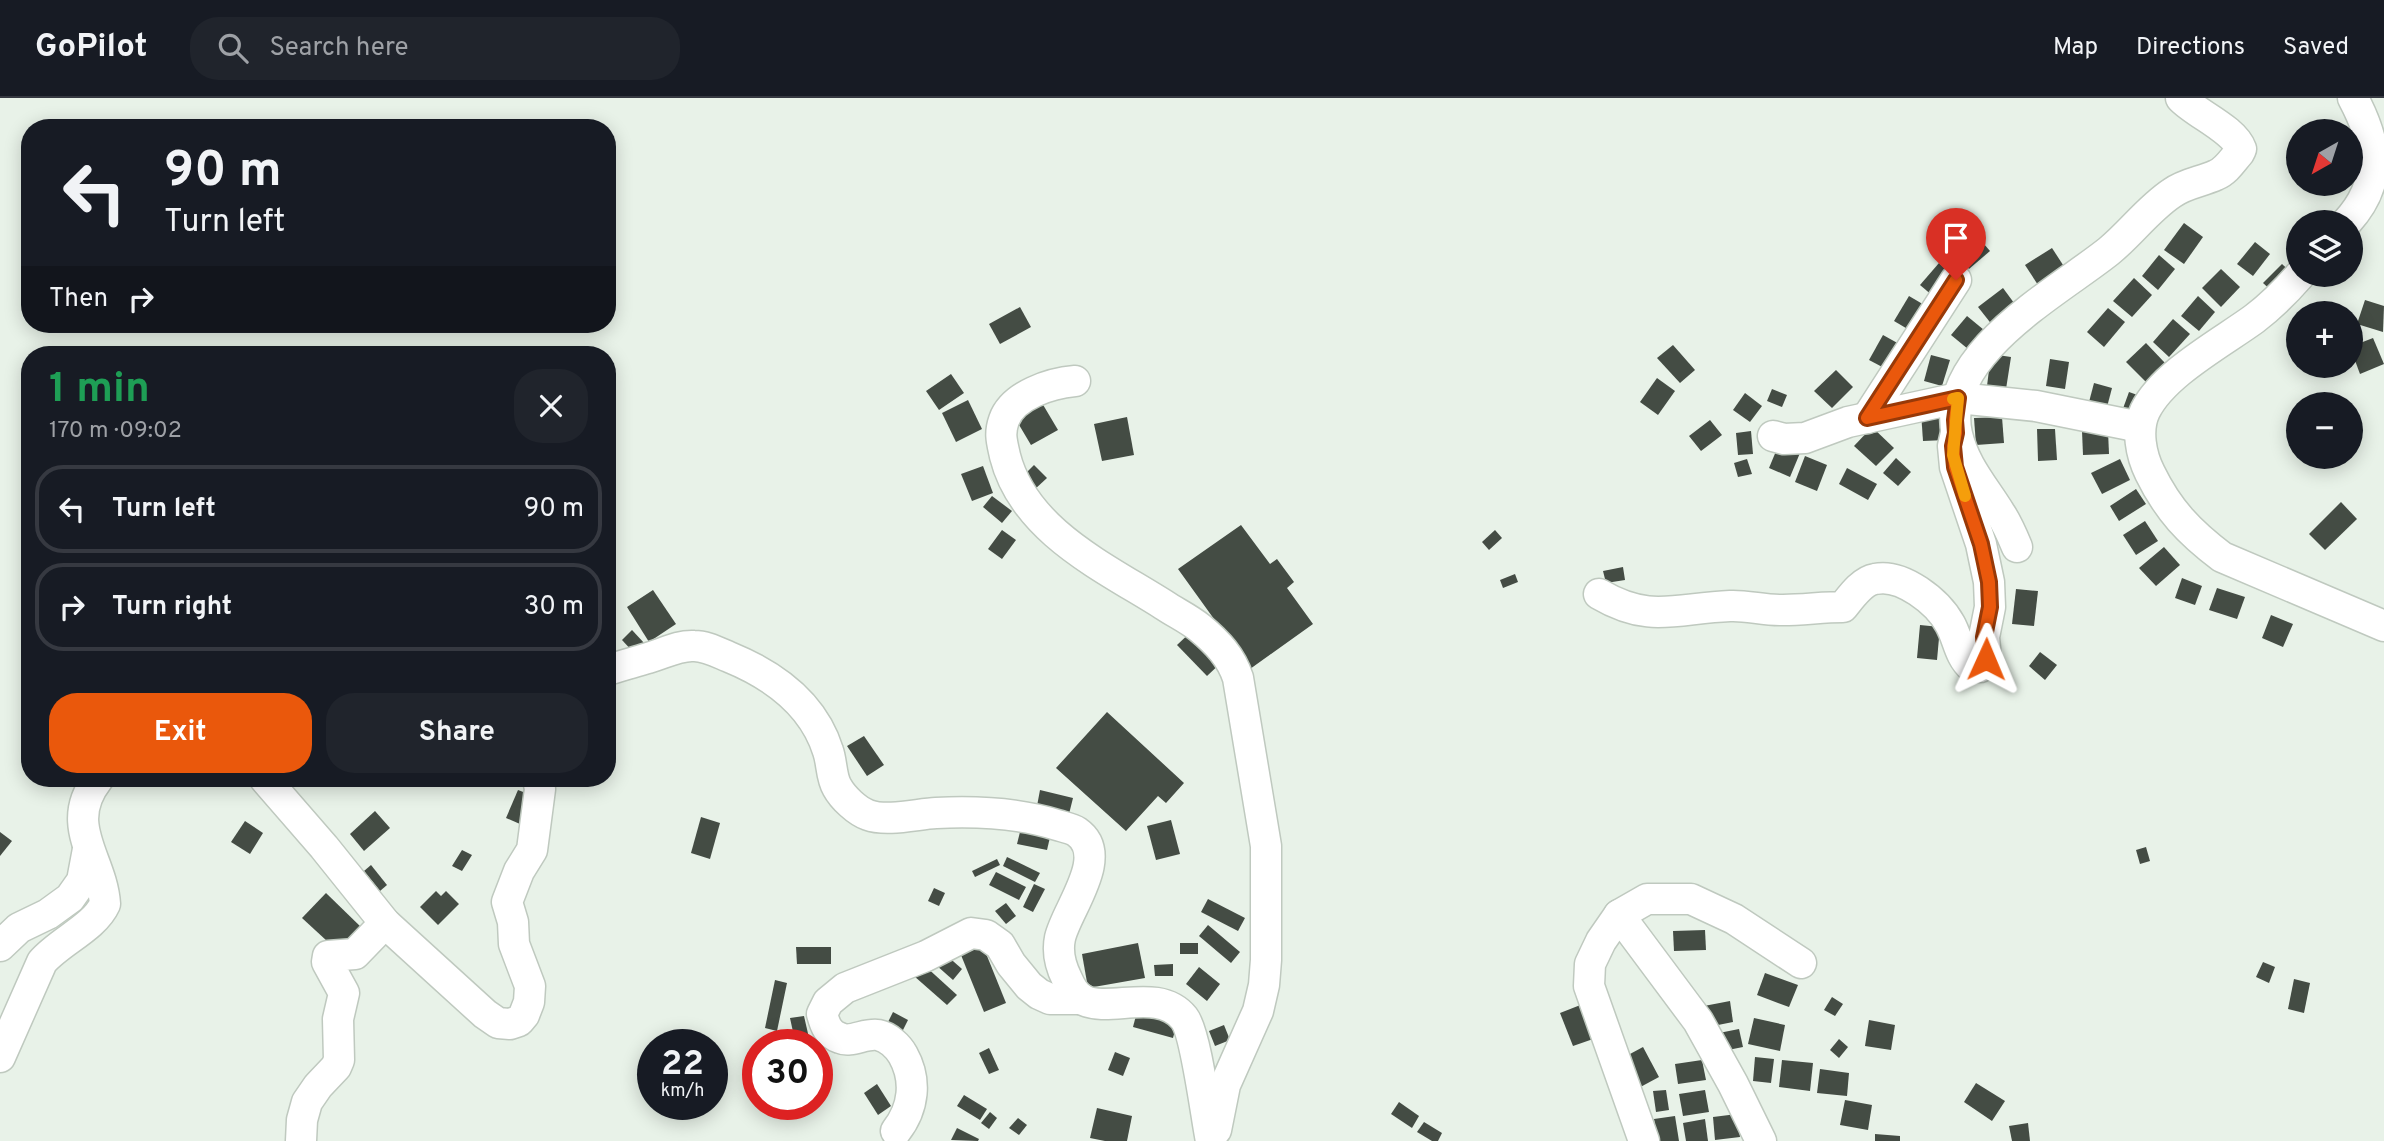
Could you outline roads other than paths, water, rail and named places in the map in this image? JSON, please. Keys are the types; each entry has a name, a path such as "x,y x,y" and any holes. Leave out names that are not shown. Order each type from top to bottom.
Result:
{"street":[{"path":"2017,547 2001,513 1968,464 1956,433 1958,398 1965,378 1986,347 2010,325 2107,252 2161,200 2185,185 2217,175 2239,153 2241,149 2235,138 2192,109 2181,98"},
{"path":"2353,98 2367,124 2374,158 2373,174 2366,194 2355,210"},
{"path":"1867,418 1956,280"},
{"path":"2289,287 2256,317 2171,379 2145,411 2140,427 2140,443 2147,467 2162,498 2199,540 2222,557 2254,572 2384,626"},
{"path":"1075,381 1059,383 1042,390 1017,402 1007,412 999,432 1008,467 1022,497 1044,523 1082,553 1197,626 1220,645 1233,664 1238,678 1266,846 1266,960 1258,1011 1224,1085 1212,1141"},
{"path":"1773,436 1784,439 1805,438 1867,418 1958,398 2036,406 2140,427"},
{"path":"1599,594 1640,612 1689,611 1731,606 1782,610 1843,607 1853,594 1875,579 1894,580 1923,593 1935,604 1952,626 1966,660 1972,667 1980,667 1986,659 1984,637 1990,607 1989,582 1981,544 1955,467 1953,446 1956,433"},
{"path":"616,667 680,647 706,647 760,670 788,691 815,720 828,751 836,787 851,805 868,816 972,813 1034,818 1076,831 1086,841 1089,862 1075,906 1060,937 1059,947 1065,975 1071,988 1082,999"},
{"path":"0,1057 42,962 52,951 94,919 105,904 83,827 84,809 92,787"},
{"path":"272,787 384,923 498,1023 510,1024 519,1021 524,1015 529,1002 530,986 514,944 513,922 507,902 519,871 532,850 540,787"},
{"path":"0,946 19,928 48,914 70,898 82,881 88,849"},
{"path":"1644,1141 1588,986 1590,964 1601,941 1619,915 1647,899 1690,899 1734,919 1801,963"},
{"path":"1619,915 1698,1021 1761,1141"},
{"path":"301,1141 302,1120 307,1102 339,1060 338,1019 344,993 327,962 328,956 355,954 384,923"},
{"path":"897,1131 904,1121 913,1091 913,1079 908,1064 899,1049 891,1041 878,1035 844,1040 832,1035 822,1014 828,1002 845,988 926,956 971,933 986,935 1000,945 1028,986 1050,999 1151,1002 1168,1006 1185,1019 1192,1038 1212,1141"}]}
